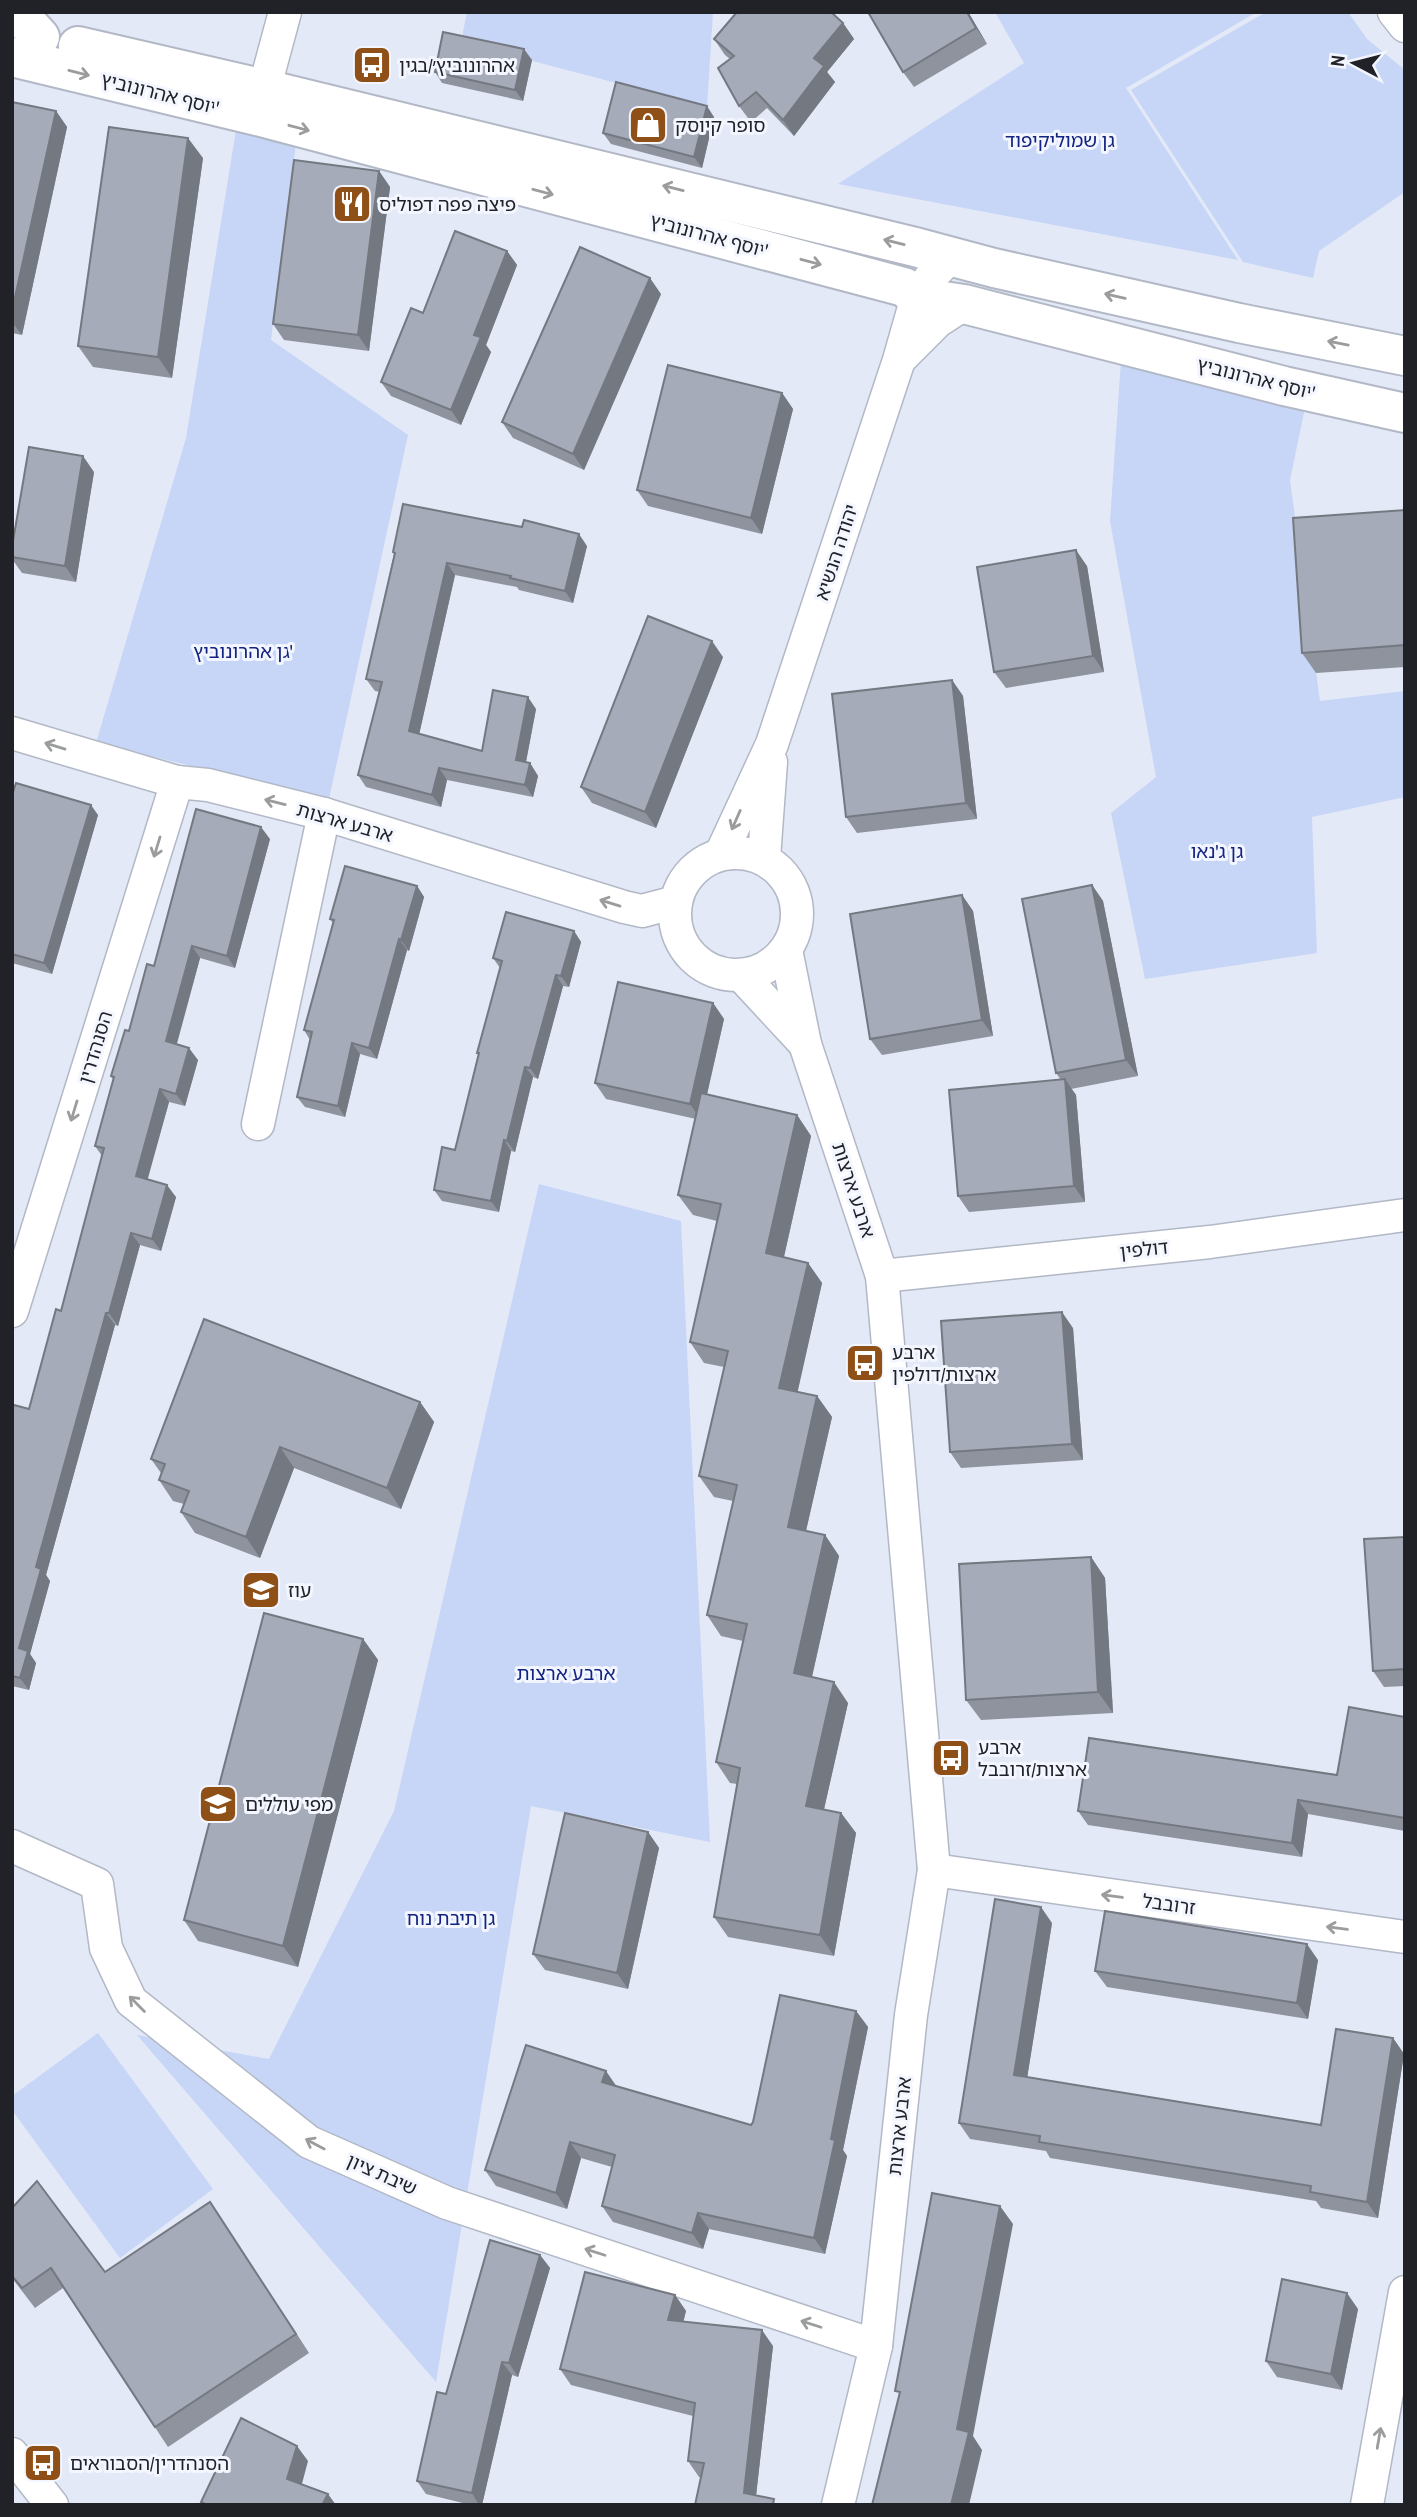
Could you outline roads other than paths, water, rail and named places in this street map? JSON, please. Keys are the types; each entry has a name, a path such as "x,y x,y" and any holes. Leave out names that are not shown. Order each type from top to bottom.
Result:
{"street":[{"path":"261,102 285,12"},
{"path":"1394,12 1405,26"},
{"name":"יוסף אהרונוביץ'","path":"20,34 904,287 917,297 964,304 1284,386 1405,413"},
{"name":"יוסף אהרונוביץ'","path":"261,102 901,243 950,257 1239,323 1405,356"},
{"name":"יהודה הנשיא","path":"722,853 772,744 899,360 917,297 950,257"},
{"name":"יהודה הנשיא","path":"899,360 938,321 964,304"},
{"name":"ארבע ארצות","path":"12,733 177,782 208,785 324,814 624,907 642,911 676,902"},
{"name":"יהודה הנשיא","path":"764,858 772,744"},
{"name":"הסנהדרין","path":"12,1311 177,782"},
{"path":"258,1124 324,814"},
{"path":"743,852 764,858 781,871 792,887 798,909 796,931 786,950 762,970 742,976 720,974 696,961 682,944 676,924 676,902 686,878 702,863 722,853 743,852"},
{"name":"ארבע ארצות","path":"786,950 805,1044 882,1276 934,1870 911,2015 876,2346 838,2505"},
{"name":"ארבע ארצות","path":"742,976 805,1044"},
{"name":"דולפין","path":"882,1276 1210,1242 1405,1214"},
{"name":"שיבת ציון","path":"12,1846 97,1884 106,1948 131,2001 309,2142 447,2203 876,2346"},
{"name":"זרובבל","path":"934,1870 1405,1937"},
{"path":"1367,2505 1405,2292"},
{"path":"12,2454 52,2505"}],"place":[{"name":"אהרונוביץ׳/בגין","path":"372,65"},
{"name":"סופר קיוסק","path":"648,125"},
{"name":"פיצה פפה דפוליס","path":"352,204"},
{"name":"ארבע ארצות/דולפין","path":"865,1363"},
{"name":"עוז","path":"261,1590"},
{"name":"ארבע ארצות/זרובבל","path":"951,1758"},
{"name":"מפי עוללים","path":"218,1804"},
{"name":"הסנהדרין/הסבוראים","path":"43,2463"}],"park label":[{"name":"גן שמוליקיפוד","path":"1060,140"},
{"name":"גן אהרונוביץ'","path":"243,651"},
{"name":"גן ג'נאו","path":"1217,851"},
{"name":"גן תיבת נוח","path":"451,1918"}]}
